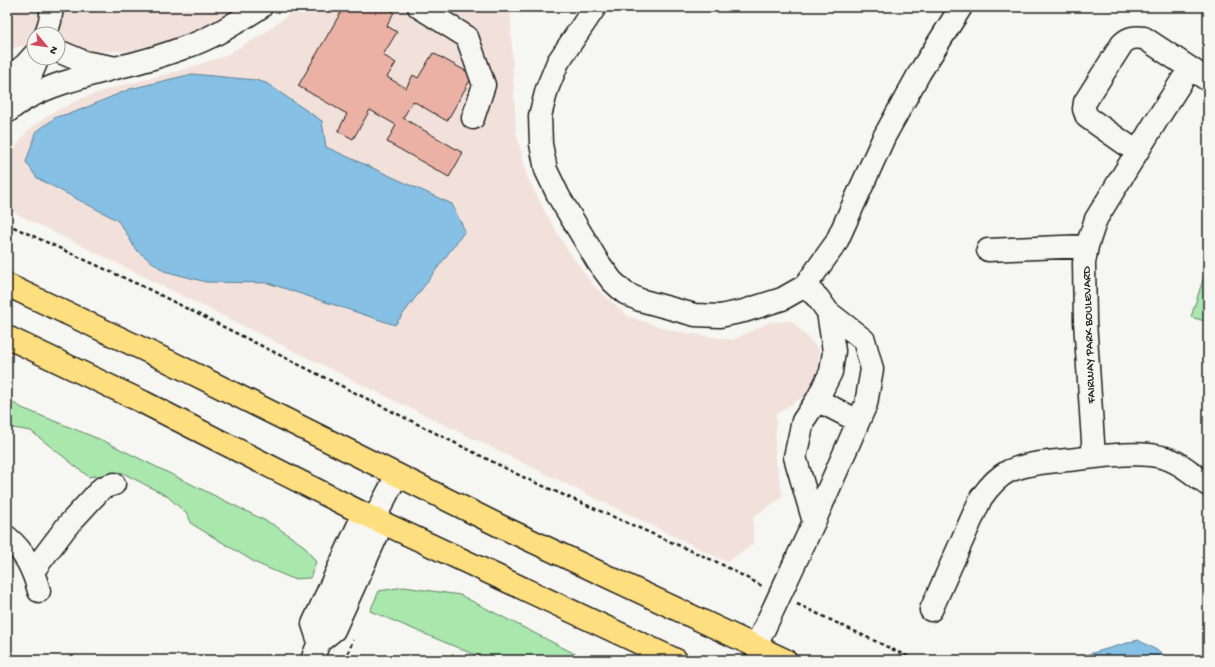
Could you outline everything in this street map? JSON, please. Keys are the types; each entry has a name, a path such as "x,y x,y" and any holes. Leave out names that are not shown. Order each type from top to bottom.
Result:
{"main road":[{"path":"7,285 178,366 500,526 785,660"},
{"path":"7,337 143,402 374,519 676,660"}],"street":[{"path":"48,26 52,7"},
{"path":"11,108 57,84 188,47 225,30 261,7"},
{"path":"419,7 467,37 484,85 473,118"},
{"path":"595,7 578,30 558,62 547,89 540,116 541,144 546,170 558,197 598,262 612,281 625,293 640,300 695,315 720,316 744,311 782,299 805,286 836,243 884,137 920,72 961,7"},
{"path":"1137,152 1088,117 1084,109 1085,102 1122,44 1126,40 1135,37 1144,38 1199,74"},
{"path":"66,54 84,62 117,68"},
{"path":"7,79 26,64"},
{"path":"11,108 30,77 35,66"},
{"name":"FAIRWAY PARK BOULEVARD","path":"1094,457 1085,321 1084,263 1087,246 1096,219 1137,152 1199,74"},
{"path":"988,250 1087,246"},
{"path":"756,646 814,522 866,404 872,369 864,340 828,312 818,298 805,286"},
{"path":"814,522 795,457 803,421 817,400 831,372 834,351 828,312"},
{"path":"817,400 858,421"},
{"path":"931,610 981,498 992,483 1007,472 1028,465 1094,457 1146,454 1166,458 1179,464 1208,486"},
{"path":"316,651 313,624 359,524 374,519 397,475"},
{"path":"7,537 26,557 36,581 67,526 102,488 114,484"}],"path":[{"path":"7,224 146,288 527,479 719,563 810,611 915,660"}],"shaded area":[{"path":"7,7 239,7 189,35 131,51 91,52 66,45 66,26 26,26 26,45 7,50"},
{"path":"299,7 510,7 516,132 527,176 545,212 565,246 593,285 629,317 674,331 732,340 770,322 792,321 819,350 819,367 809,393 776,414 775,456 783,497 753,517 753,544 727,562 385,396 7,209 7,159 27,131 53,112 83,98 112,88 178,71 222,57 260,36"}],"green space":[{"path":"1208,264 1208,322 1191,317"},
{"path":"7,399 22,408 104,441 274,525 304,546 316,562 310,578 293,579 256,563 192,524 187,514 167,496 121,472 89,477 31,431 7,427"},
{"path":"404,587 460,595 587,660 487,660 370,611 379,591"}],"water":[{"path":"192,74 256,80 266,83 322,121 326,147 452,204 465,231 395,325 268,283 206,282 164,271 136,250 117,220 37,178 26,162 36,132 56,117 75,112 130,89"},
{"path":"1138,640 1162,653 1166,660 1068,660"}],"building":[{"path":"344,7 385,7 394,12 387,26 397,32 383,55 396,63 387,77 406,88 413,75 418,78 433,53 473,75 447,121 413,101 403,118 463,153 449,177 387,142 396,125 370,110 353,139 338,131 347,114 298,86"}]}
